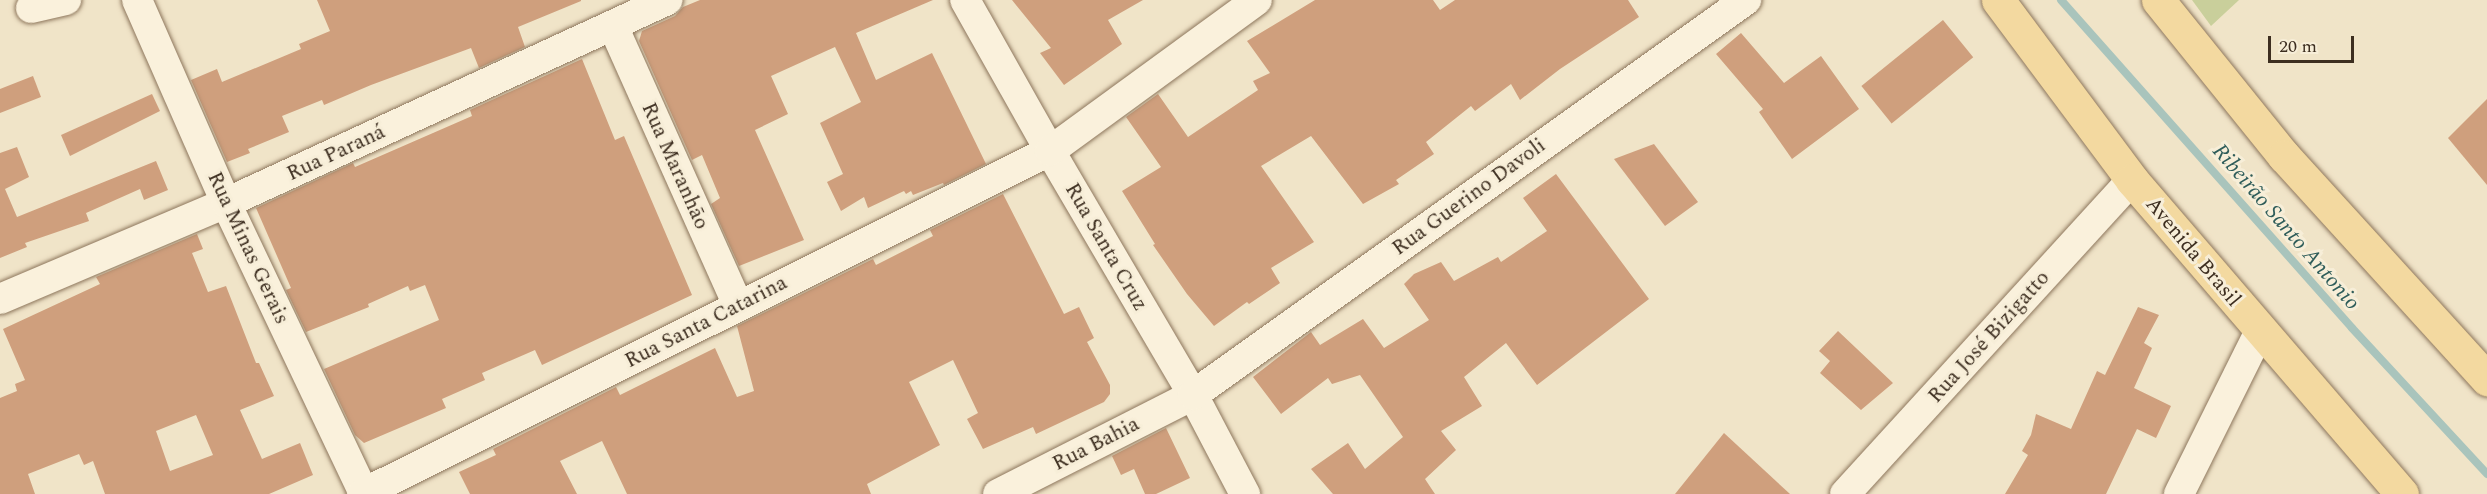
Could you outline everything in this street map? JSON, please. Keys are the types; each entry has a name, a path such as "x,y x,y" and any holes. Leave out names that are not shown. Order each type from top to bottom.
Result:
{"main road":[{"name":"Avenida Brasil","path":"1998,0 2132,180 2402,494"},
{"path":"2158,0 2284,156 2487,379"}],"street":[{"path":"31,8 66,0"},
{"name":"Rua Minas Gerais","path":"137,0 226,203 363,494"},
{"name":"Rua Paraná","path":"0,299 226,203 668,0"},
{"name":"Rua Santa Cruz","path":"965,0 1050,152 1193,395 1245,494"},
{"name":"Rua Santa Catarina","path":"363,494 1050,152 1257,0"},
{"name":"Rua Guerino Davoli","path":"1193,395 1746,0"},
{"name":"Rua Maranhão","path":"613,26 738,306"},
{"name":"Rua José Bizigatto","path":"1845,494 2132,180"},
{"path":"2179,494 2260,331"},
{"name":"Rua Bahia","path":"998,494 1193,395"}],"green space":[{"path":"2192,0 2239,0 2211,26"}],"building":[{"path":"317,0 581,1 518,27 525,47 479,68 471,48 324,105 322,100 282,116 289,132 248,149 250,153 227,162 191,80 217,69 222,82 301,49 299,44 330,31"},
{"path":"700,0 933,0 856,33 876,80 932,53 986,164 944,185 943,183 913,195 911,191 906,194 904,191 868,208 864,197 841,211 827,182 843,174 820,123 861,102 835,47 771,76 788,114 755,130 804,240 739,266 711,204 720,198 702,155 692,160 639,41 642,31 675,16 683,7"},
{"path":"1012,0 1143,0 1108,20 1122,44 1064,85 1040,53 1051,48"},
{"path":"1315,0 1433,0 1440,10 1455,0 1628,0 1639,17 1560,69 1520,100 1511,84 1475,111 1471,106 1426,142 1434,154 1396,180 1399,184 1363,204 1311,136 1261,166 1314,242 1271,268 1280,283 1249,304 1247,302 1214,326 1187,294 1153,245 1155,244 1122,191 1161,167 1126,117 1158,94 1188,137 1258,90 1253,81 1270,73 1247,41"},
{"path":"1943,20 1973,57 1892,123 1861,86"},
{"path":"1741,33 1784,83 1821,56 1859,109 1792,159 1759,112 1763,109 1716,54"},
{"path":"582,59 615,140 624,136 692,295 542,365 535,350 482,373 485,380 442,399 446,408 364,443 355,435 324,369 439,320 425,285 410,291 408,286 368,304 369,307 306,332 286,290 291,288 256,208 353,163 355,167 472,116 470,110"},
{"path":"33,76 41,97 0,113 0,89"},
{"path":"152,94 160,111 70,156 61,135"},
{"path":"2487,99 2487,185 2448,138"},
{"path":"1654,144 1698,202 1665,226 1614,159"},
{"path":"17,147 29,177 5,189 17,217 156,161 168,190 144,200 140,189 86,213 89,221 25,243 27,247 0,258 0,153"},
{"path":"1556,174 1649,299 1537,385 1506,343 1464,377 1482,406 1441,431 1456,450 1425,479 1435,494 1333,494 1311,469 1348,443 1365,469 1403,437 1360,375 1332,384 1328,378 1281,414 1253,377 1311,332 1320,345 1363,319 1384,348 1429,320 1404,284 1414,274 1441,262 1454,281 1498,257 1501,262 1547,231 1523,198"},
{"path":"1003,194 1064,314 1079,307 1094,338 1087,342 1110,385 1110,394 1104,402 1036,434 1033,427 983,449 967,419 978,413 953,360 909,382 940,445 867,484 871,494 627,494 602,441 560,461 577,494 470,494 459,472 496,455 493,449 616,387 620,395 715,348 737,397 754,391 737,326 873,259 876,265 933,236 930,230"},
{"path":"197,234 203,249 192,253 208,292 226,286 256,363 259,363 274,396 240,410 262,459 300,443 313,475 269,494 105,494 93,461 84,465 79,454 28,474 35,494 0,494 0,398 17,391 15,384 25,380 3,329 100,284 96,277","holes":["196,415 213,455 170,471 156,431"]},
{"path":"2138,307 2159,315 2144,343 2152,348 2134,388 2171,406 2156,438 2137,429 2106,494 2005,494 2028,455 2022,451 2031,435 2036,414 2071,429 2097,371 2105,375"},
{"path":"1838,331 1893,383 1861,410 1820,373 1830,361 1819,351"},
{"path":"1166,428 1190,478 1156,494 1145,494 1134,469 1121,475 1112,456"},
{"path":"1724,433 1790,494 1675,494"}],"waterway":[{"name":"Ribeirão Santo Antonio","path":"2061,0 2352,328 2487,474"}]}
